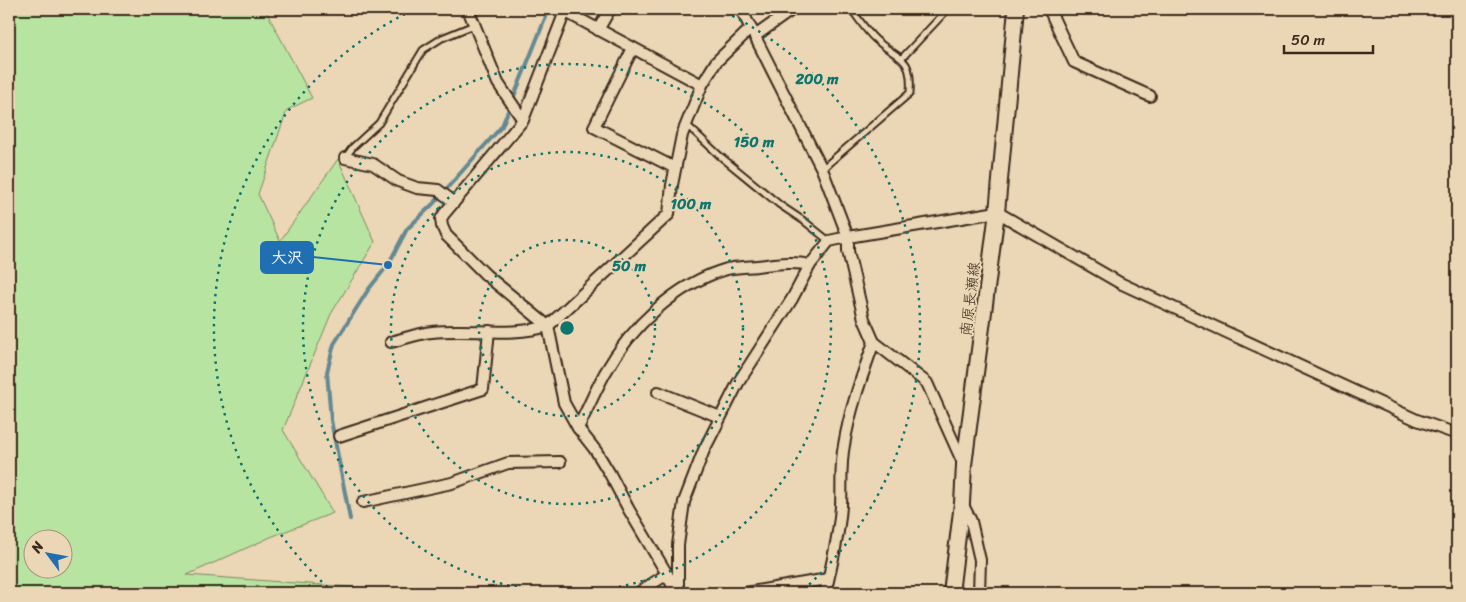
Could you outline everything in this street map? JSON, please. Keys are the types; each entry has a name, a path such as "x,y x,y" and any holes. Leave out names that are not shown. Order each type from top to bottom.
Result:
{"main road":[{"name":"南原長瀬線","path":"951,593 962,503 964,466 997,212 1016,9"}],"street":[{"path":"468,9 498,83 523,120"},
{"path":"598,30 610,9"},
{"path":"741,9 822,169 848,237 848,251 864,319 874,342 927,383 964,466"},
{"path":"391,342 431,332 489,331 548,326 658,226 668,214 682,136 702,85 716,62 746,33 753,33 793,9"},
{"path":"1049,9 1074,62 1150,96"},
{"path":"677,593 600,458 578,428 564,403 548,326 486,275 446,235 441,219 523,120 566,10 598,30 702,85"},
{"path":"633,48 594,127 675,168"},
{"path":"345,158 373,164 398,181 417,188 438,190 454,202"},
{"path":"677,593 678,545 684,502 704,450 738,383 792,299 810,265 829,241 848,237 997,212 1120,283 1417,420 1457,434"},
{"path":"578,428 605,374 623,345 639,327 677,292 702,279 728,269 796,262 810,265"},
{"path":"339,436 483,389 489,331"},
{"path":"826,593 841,505 840,470 844,444 856,391 874,342"},
{"path":"658,392 720,417"},
{"path":"363,502 452,483 508,462 560,462"},
{"path":"962,503 971,522 980,560 979,593"},
{"path":"638,593 667,574"},
{"path":"745,593 828,579"}],"lane":[{"path":"822,169 910,93 912,76 902,58 874,39 851,9"},
{"path":"902,58 948,9"},
{"path":"345,158 353,147 379,123 423,50 442,38 474,25"},
{"path":"687,125 720,156 829,241"}],"green space":[{"path":"9,9 265,9 312,98 287,110 258,194 280,241 338,159 375,242 331,314 283,430 333,513 273,536 187,575 377,589 378,593 9,593"}],"waterway":[{"path":"350,519 331,420 327,372 334,344 368,290 388,265 407,229 434,203 502,126 549,9"}],"place":[{"name":"大沢","path":"388,265"}]}
